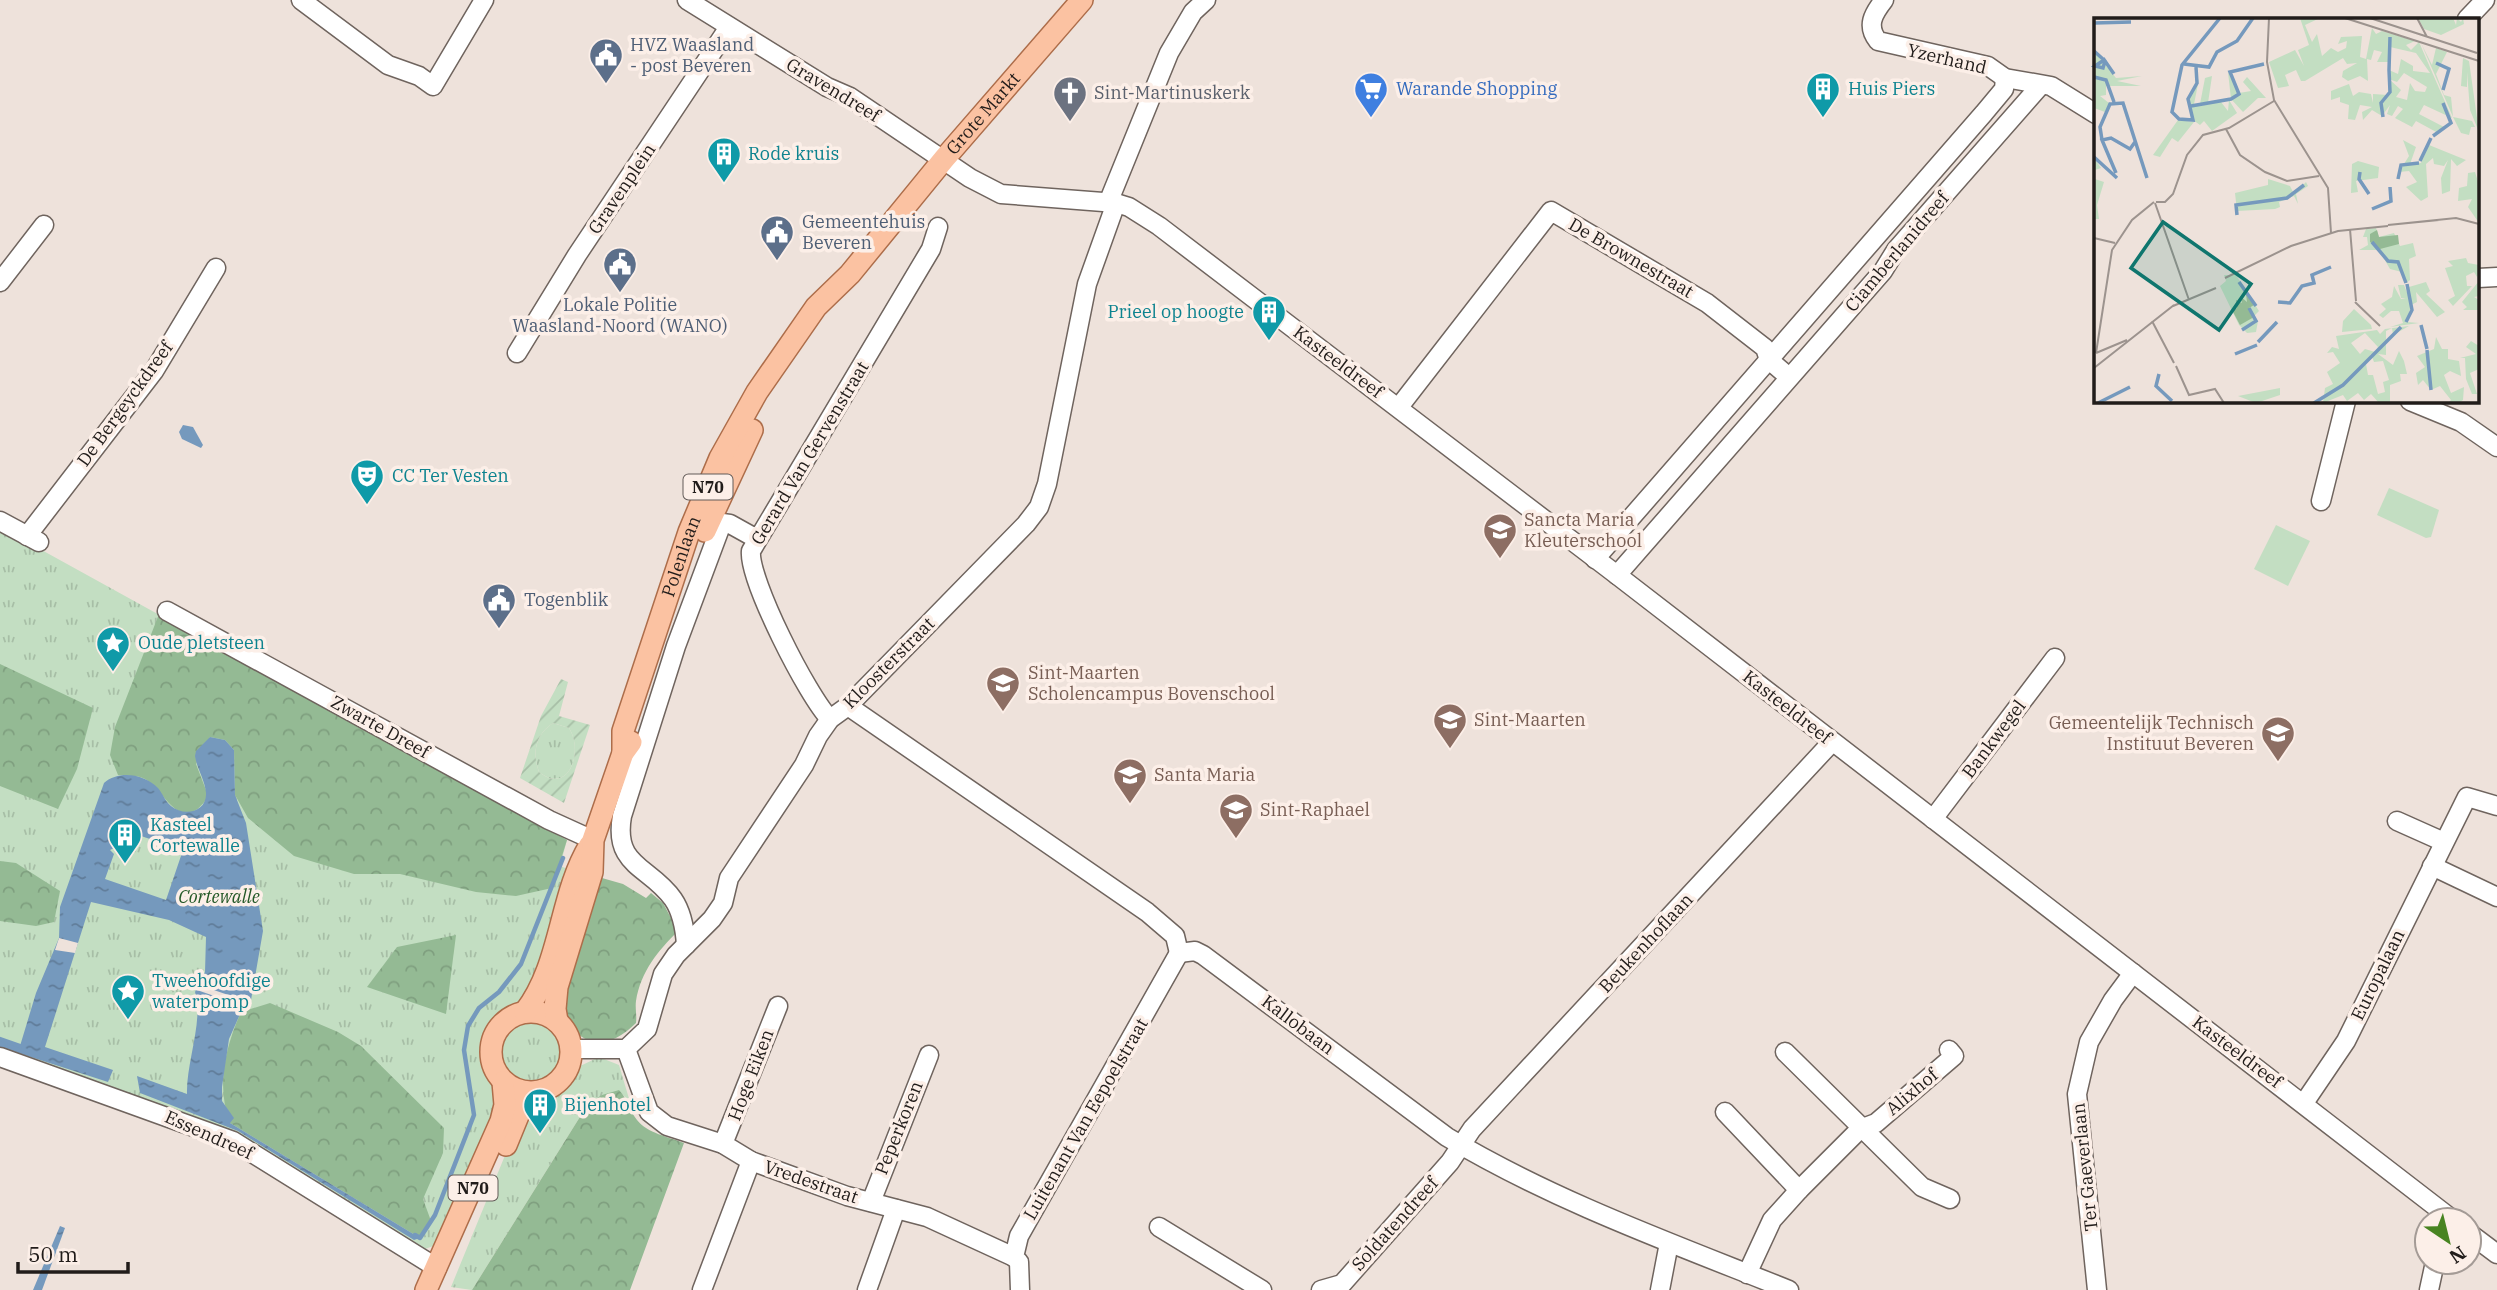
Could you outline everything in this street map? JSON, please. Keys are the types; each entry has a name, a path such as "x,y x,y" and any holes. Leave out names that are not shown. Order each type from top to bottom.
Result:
{"main road":[{"name":"Grote Markt","path":"944,159 1082,0"},
{"name":"Polenlaan","path":"557,1021 557,988 592,872 593,840 623,753 636,735 685,580 740,452 850,274 944,159"},
{"name":"N70","path":"426,1290 501,1121 505,1105 503,1082 492,1063 492,1040 505,1021 525,1012 542,983 577,868 593,840"},
{"path":"525,1012 542,1013 557,1021"},
{"name":"N70","path":"440,1290 461,1251 522,1106 535,1093 545,1090 562,1078 568,1069 572,1049 564,1029 557,1021"},
{"path":"503,1082 518,1091 535,1093"}],"street":[{"path":"301,0 388,65 419,76 433,86 484,0"},
{"name":"Gravendreef","path":"687,0 827,87 850,97 944,159"},
{"path":"1112,203 1170,53 1193,12 1206,0"},
{"name":"Yzerhand","path":"1884,0 1873,16 1871,26 1874,35 1886,45 1988,66 2005,78 2051,86 2094,113"},
{"path":"2468,18 2485,0"},
{"name":"Gravenplein","path":"517,353 578,255 729,27"},
{"name":"Ciamberlanidreef","path":"1595,559 1984,113 2004,89 2005,78"},
{"name":"Ciamberlanidreef","path":"1616,575 1883,271 1896,250 2040,86"},
{"path":"1984,113 1998,114 2004,126"},
{"name":"Grote Markt","path":"944,159 1001,194 1112,203"},
{"name":"Kasteeldreef","path":"1112,203 1129,207 1159,226 1399,407 2435,1206"},
{"name":"Kloosterstraat","path":"626,1049 647,1029 663,974 723,903 729,878 804,765 830,719 848,706 1026,524 1039,507 1047,484 1087,284 1112,203"},
{"name":"De Brownestraat","path":"1399,407 1551,211 1707,303 1765,348 1769,360"},
{"path":"0,282 44,225"},
{"name":"Gerard Van Gervenstraat","path":"830,719 815,700 758,586 750,561 757,539 931,249 938,227"},
{"name":"De Bergeyckdreef","path":"0,521 33,539 154,371 216,268"},
{"path":"1769,360 1789,377"},
{"path":"2321,501 2346,402"},
{"path":"2412,402 2461,422 2497,447"},
{"name":"Polenlaan","path":"686,945 680,915 673,899 626,855 622,843 622,816 676,646 722,523 730,524 757,539"},
{"path":"1618,530 1628,544 1640,548"},
{"name":"Zwarte Dreef","path":"167,611 550,820 593,840"},
{"name":"Bankwegel","path":"1933,819 2055,658"},
{"path":"848,706 1147,912 1175,936 1179,953"},
{"name":"Beukenhoflaan","path":"1462,1145 1472,1129 1832,742"},
{"name":"Europalaan","path":"2304,1103 2346,1041 2467,797 2497,806"},
{"path":"2397,821 2444,842"},
{"path":"2432,866 2497,897"},
{"name":"Kallobaan","path":"1179,953 1195,951 1203,955 1462,1145 1528,1180 1669,1243 1788,1290"},
{"name":"Luitenant Van Eepoelstraat","path":"1020,1290 1019,1262 1014,1257 1019,1236 1179,953"},
{"name":"Ter Gaeverlaan","path":"2096,1290 2077,1094 2089,1042 2113,1000 2133,973"},
{"name":"Hoge Eiken","path":"723,1144 778,1006"},
{"path":"572,1049 626,1049"},
{"name":"Vredestraat","path":"626,1049 649,1112 658,1121 723,1144 751,1161 871,1202 937,1221 1014,1257"},
{"name":"Alixhof","path":"1746,1274 1772,1220 1799,1190 1860,1129 1876,1123 1954,1056 1949,1050"},
{"path":"1785,1052 1922,1188 1950,1199"},
{"name":"Peperkoren","path":"871,1202 929,1055"},
{"name":"Essendreef","path":"0,1057 233,1141 437,1268"},
{"path":"1725,1112 1799,1190"},
{"name":"Soldatendreef","path":"1321,1290 1344,1287 1462,1145"},
{"path":"702,1290 751,1161"},
{"path":"867,1290 896,1209"},
{"path":"1159,1227 1262,1290"},
{"path":"1660,1290 1669,1243"},
{"path":"2483,1244 2497,1255"}],"green space":[{"path":"2389,488 2439,510 2431,537 2426,538 2377,515"},
{"path":"2276,525 2310,541 2288,586 2254,569"},
{"name":"Cortewalle","path":"0,527 567,840 560,866 568,869 535,979 526,996 503,1013 487,1031 484,1042 486,1064 499,1096 445,1242 419,1251 276,1161 0,1052"},
{"path":"159,614 567,840 552,888 516,896 476,892 400,874 354,874 294,856 248,818 235,795 234,750 225,740 210,737 196,764 206,790 206,800 196,810 188,813 173,807 145,779 118,775 110,755 115,727"},
{"path":"0,664 93,708 77,769 58,809 0,786"},
{"path":"561,679 568,682 559,716 590,725 564,803 520,778 541,716","holes":["553,723 569,728 575,748 571,768 566,775 550,778 539,772 537,765 539,739"]},
{"path":"553,723 569,728 575,748 571,768 566,775 558,778 550,778 539,772 536,758 539,739"},
{"path":"0,861 16,863 60,891 54,922 36,926 0,921"},
{"path":"595,876 623,884 646,898 651,893 663,903 678,931 646,971 638,990 636,1023 624,1033 602,1042 583,1037 565,1021 558,1008"},
{"path":"456,935 446,1014 367,987 397,947"},
{"path":"270,1003 338,1032 361,1046 444,1128 443,1153 423,1199 431,1221 420,1238 230,1123 223,1081 231,1039 241,1012"},
{"path":"525,1022 537,1022 556,1035 561,1052 559,1064 548,1077 537,1082 525,1082 506,1069 501,1058 501,1046 514,1027"},
{"path":"599,1057 619,1065 630,1102 619,1091 588,1104 472,1290 451,1287 515,1131 538,1102 563,1090 576,1068"},
{"path":"619,1090 641,1124 684,1143 630,1290 472,1290 588,1104 602,1095"}],"water":[{"path":"183,425 193,427 203,445 201,448 182,439 179,432"},
{"path":"210,737 225,740 234,750 235,795 246,823 263,931 251,1000 241,1012 229,1039 222,1101 234,1118 230,1123 420,1238 414,1240 238,1131 140,1093 137,1076 187,1094 196,1028 195,992 205,972 206,937 169,920 91,902 45,1047 113,1070 108,1082 0,1047 0,1038 20,1046 36,993 59,938 60,907 104,783 124,775 146,779 158,788 176,809 194,811 203,805 206,793 196,761 196,751","holes":["123,830 183,850 166,900 105,879 114,854 110,850 116,847"]},
{"path":"60,1226 65,1228 42,1290 33,1290"}],"pier":[{"path":"59,938 78,943 75,953 55,950"},
{"path":"196,984 252,1003 249,1008 194,989"}],"waterway":[{"path":"415,1235 420,1238 435,1215 474,1115 464,1050 468,1026 479,1008 499,992 521,964 563,858"},
{"path":"0,1039 20,1046"}],"place":[{"name":"HVZ Waasland - post Beveren","path":"606,85"},
{"name":"Warande Shopping","path":"1371,119"},
{"name":"Huis Piers","path":"1823,119"},
{"name":"Sint-Martinuskerk","path":"1070,123"},
{"name":"Rode kruis","path":"724,184"},
{"name":"Gemeentehuis Beveren","path":"777,262"},
{"name":"Lokale Politie Waasland-Noord (WANO)","path":"620,294"},
{"name":"Prieel op hoogte","path":"1269,342"},
{"name":"CC Ter Vesten","path":"367,506"},
{"name":"Sancta Maria Kleuterschool","path":"1500,560"},
{"name":"Togenblik","path":"499,630"},
{"name":"Oude pletsteen","path":"113,673"},
{"name":"Sint-Maarten Scholencampus Bovenschool","path":"1003,713"},
{"name":"Sint-Maarten","path":"1450,750"},
{"name":"Gemeentelijk Technisch Instituut Beveren","path":"2278,763"},
{"name":"Santa Maria","path":"1130,805"},
{"name":"Sint-Raphael","path":"1236,840"},
{"name":"Kasteel Cortewalle","path":"125,865"},
{"name":"Tweehoofdige waterpomp","path":"128,1021"},
{"name":"Bijenhotel","path":"540,1135"}]}
